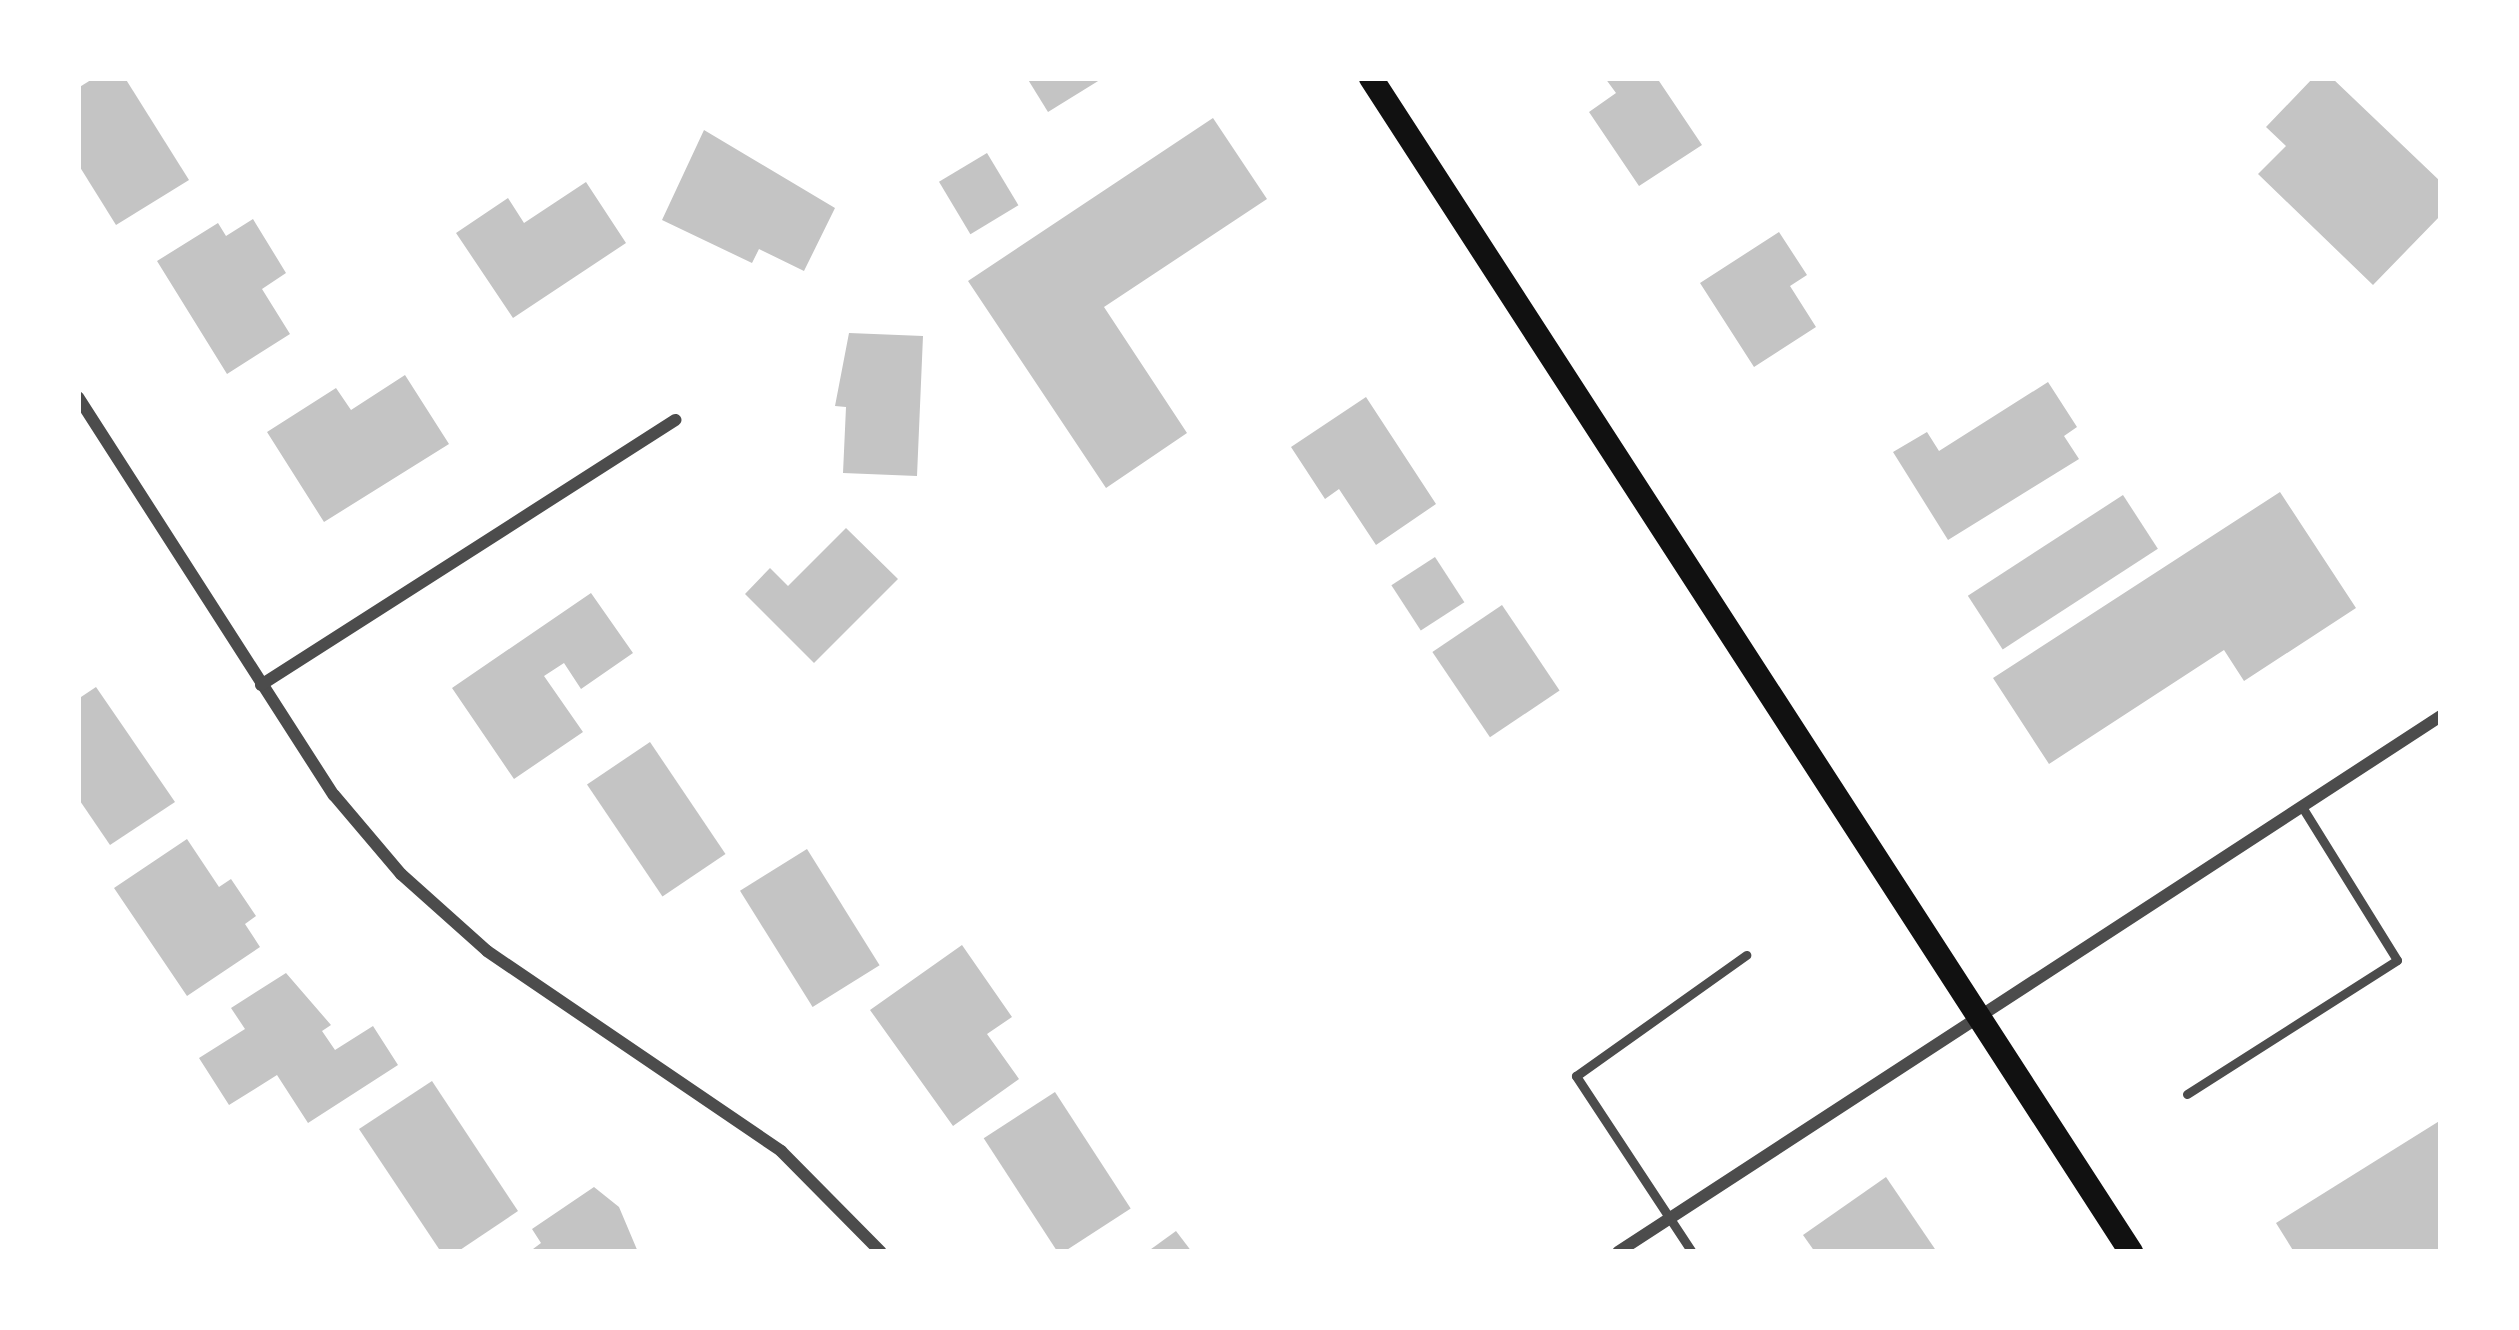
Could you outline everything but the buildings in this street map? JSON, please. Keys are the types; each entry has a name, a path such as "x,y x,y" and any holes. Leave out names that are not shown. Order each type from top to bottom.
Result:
{"main road":[{"path":"1371,78 2128,1251"}],"street":[{"path":"78,397 261,685 401,874 488,951 781,1151 880,1252"},
{"path":"261,685 676,420"},
{"path":"1618,1252 2441,716"}],"lane":[{"path":"2187,1094 2397,960 2302,807"},
{"path":"1692,1252 1576,1076 1746,955"}]}
